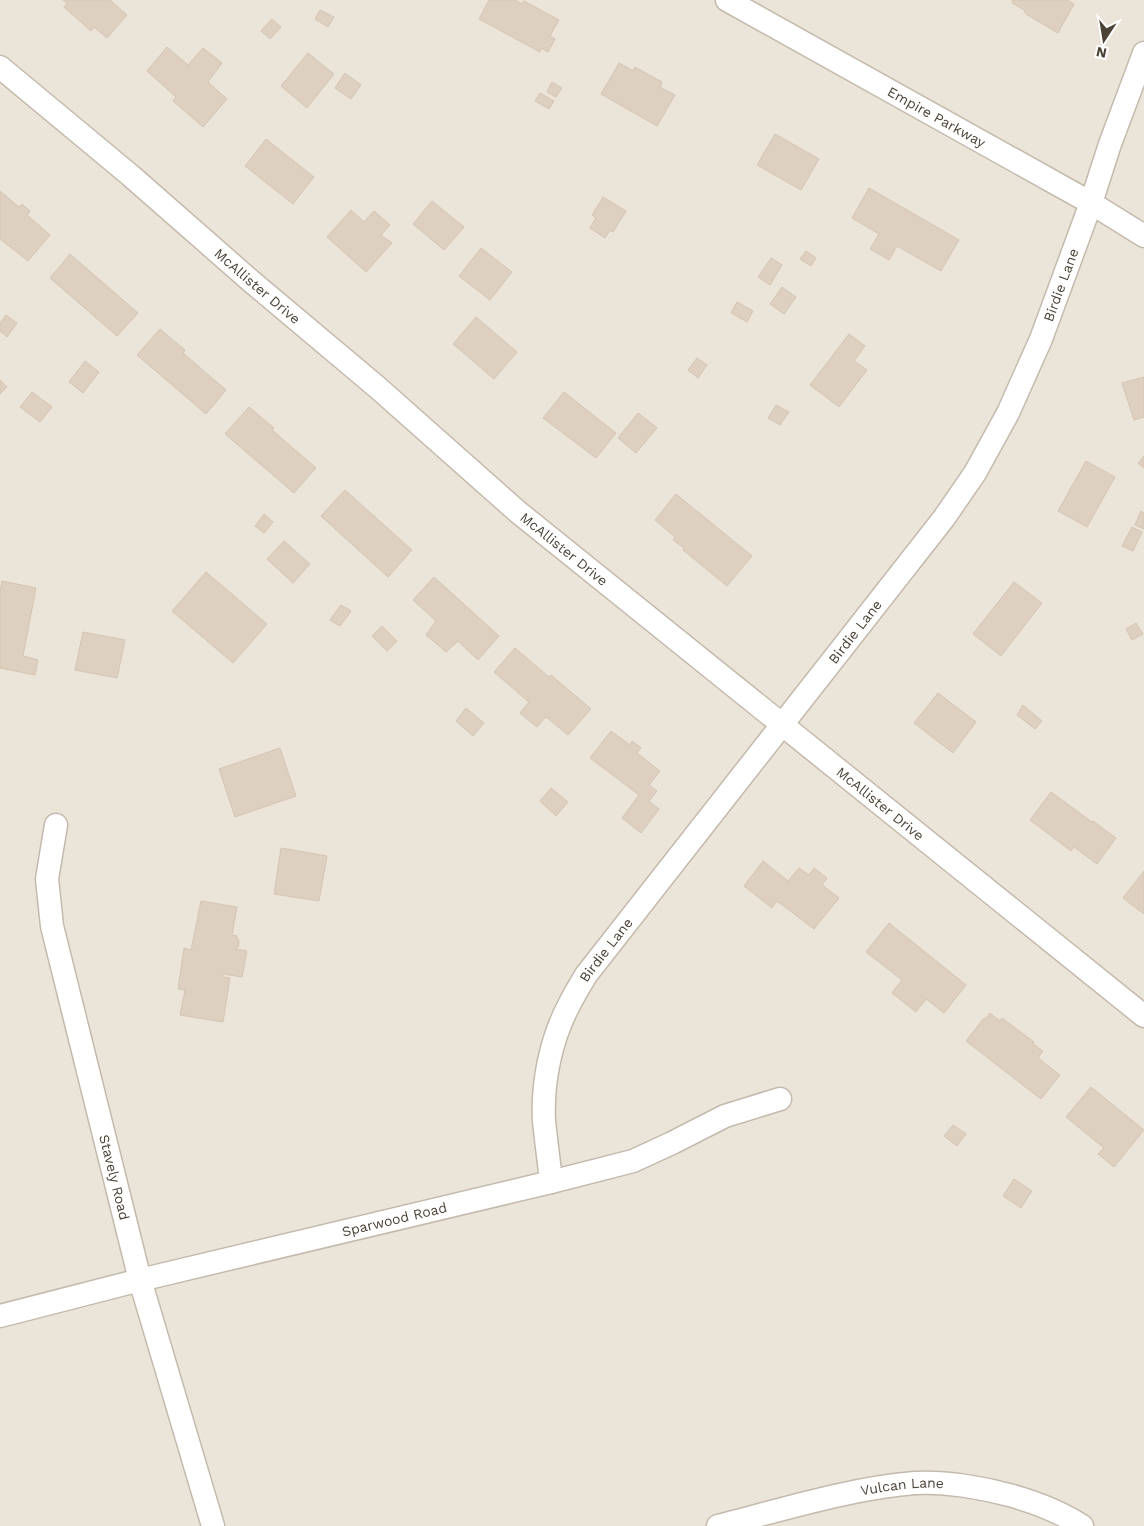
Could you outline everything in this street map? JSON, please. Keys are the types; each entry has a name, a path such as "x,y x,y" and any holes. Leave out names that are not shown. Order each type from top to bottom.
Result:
{"street":[{"name":"Empire Parkway","path":"727,0 1091,203 1144,236"},
{"name":"Birdie Lane","path":"551,1182 544,1119 545,1093 548,1068 556,1035 568,1005 586,975 944,518 974,473 1008,413 1041,339 1144,53"},
{"name":"McAllister Drive","path":"0,66 130,175 518,512 1144,1016"},
{"name":"Stavely Road","path":"56,825 47,880 52,926 140,1280 213,1526"},
{"name":"Sparwood Road","path":"0,1316 140,1280 633,1161 725,1116 780,1099"},
{"name":"Vulcan Lane","path":"718,1526 836,1497 879,1488 917,1483 958,1485 997,1492 1036,1503 1082,1526"}],"shaded area":[{"path":"0,0 1144,0 1144,1526 0,1526"}],"building":[{"path":"63,0 110,0 127,15 107,38 94,27 91,31 64,7 67,3"},
{"path":"489,0 515,0 522,4 524,1 559,20 550,36 555,39 548,52 541,48 540,52 479,19"},
{"path":"1013,0 1067,0 1074,4 1058,33 1026,14 1024,10 1012,3"},
{"path":"320,10 334,17 328,27 315,19"},
{"path":"272,19 281,27 270,39 261,31"},
{"path":"167,47 188,65 203,48 222,63 208,82 227,99 203,127 173,101 176,97 147,71"},
{"path":"308,53 334,74 307,108 281,86"},
{"path":"619,63 633,71 635,67 662,82 660,87 675,95 657,126 601,94"},
{"path":"345,73 361,85 351,99 335,88"},
{"path":"552,82 562,88 556,97 547,92"},
{"path":"540,93 554,101 549,109 535,101"},
{"path":"775,134 819,159 801,190 757,165"},
{"path":"266,139 314,177 293,204 245,166"},
{"path":"869,188 959,240 941,271 897,246 889,260 870,249 879,234 852,218"},
{"path":"0,191 19,207 22,204 30,211 27,215 50,235 28,261 0,239"},
{"path":"603,197 626,211 613,232 610,230 605,238 590,228 596,218 592,215"},
{"path":"432,201 464,227 444,250 413,224"},
{"path":"351,210 364,222 374,211 390,225 381,235 392,243 366,272 327,237"},
{"path":"481,248 512,272 490,300 459,276"},
{"path":"806,251 816,258 811,266 800,259"},
{"path":"70,254 138,313 117,336 50,278"},
{"path":"771,258 782,265 770,285 758,277"},
{"path":"782,287 796,297 784,314 770,304"},
{"path":"737,302 753,311 747,322 731,313"},
{"path":"6,315 17,323 7,337 0,331 0,323"},
{"path":"476,317 517,352 494,379 453,344"},
{"path":"160,329 185,350 183,353 226,390 206,414 137,355"},
{"path":"849,334 865,346 854,361 867,370 839,407 810,385"},
{"path":"697,358 707,365 698,378 688,370"},
{"path":"85,361 99,372 83,393 69,382"},
{"path":"1144,377 1144,417 1134,420 1122,383"},
{"path":"0,380 7,387 0,394"},
{"path":"32,392 52,407 40,422 20,407"},
{"path":"564,392 616,433 596,458 543,418"},
{"path":"776,405 789,412 780,425 768,418"},
{"path":"249,407 274,428 272,430 316,468 294,493 225,434"},
{"path":"638,413 657,428 636,453 618,438"},
{"path":"1144,456 1144,468 1138,463"},
{"path":"1086,461 1115,477 1087,527 1058,511"},
{"path":"345,490 412,550 388,577 321,516"},
{"path":"676,494 752,556 727,586 683,550 684,548 673,540 675,537 655,520"},
{"path":"1141,511 1144,513 1144,529 1135,525"},
{"path":"264,514 273,522 264,533 255,526"},
{"path":"1132,527 1142,532 1133,551 1122,546"},
{"path":"284,541 310,564 293,583 267,559"},
{"path":"206,572 267,624 233,663 172,611"},
{"path":"434,577 499,636 478,660 458,641 446,652 426,635 436,621 413,600"},
{"path":"2,581 36,588 23,656 38,660 35,675 0,668 0,592"},
{"path":"1014,582 1042,603 1001,656 973,634"},
{"path":"341,605 351,611 340,626 330,620"},
{"path":"1136,623 1143,634 1132,640 1126,629"},
{"path":"382,626 397,641 387,651 372,636"},
{"path":"83,632 125,640 117,678 75,670"},
{"path":"515,648 591,709 568,735 546,717 537,727 520,713 529,702 494,672"},
{"path":"938,693 976,722 953,753 914,723"},
{"path":"1023,705 1042,721 1035,729 1017,715"},
{"path":"466,708 484,723 473,736 456,721"},
{"path":"611,731 630,745 632,741 641,748 637,753 660,771 649,785 657,791 649,801 659,809 641,833 622,818 639,795 590,758"},
{"path":"280,748 296,796 235,817 219,769"},
{"path":"551,788 568,802 556,816 540,801"},
{"path":"1051,792 1116,838 1097,864 1074,847 1071,851 1030,820"},
{"path":"281,848 327,856 319,901 274,894"},
{"path":"763,861 788,881 799,868 809,875 814,868 827,878 822,885 839,898 814,929 777,901 772,908 744,886"},
{"path":"1144,871 1144,914 1123,898"},
{"path":"201,901 237,907 232,935 237,936 239,941 238,947 235,949 247,951 242,977 223,974 223,977 230,978 223,1022 180,1015 185,990 178,989 184,948 191,950"},
{"path":"889,923 966,985 944,1013 926,999 916,1012 892,993 902,980 866,952"},
{"path":"990,1013 1000,1021 1002,1018 1034,1042 1032,1043 1043,1051 1038,1058 1060,1075 1041,1099 966,1041"},
{"path":"1091,1087 1144,1130 1114,1167 1098,1154 1104,1148 1066,1117"},
{"path":"953,1125 966,1134 957,1146 944,1136"},
{"path":"1014,1179 1032,1191 1021,1208 1003,1196"}]}
